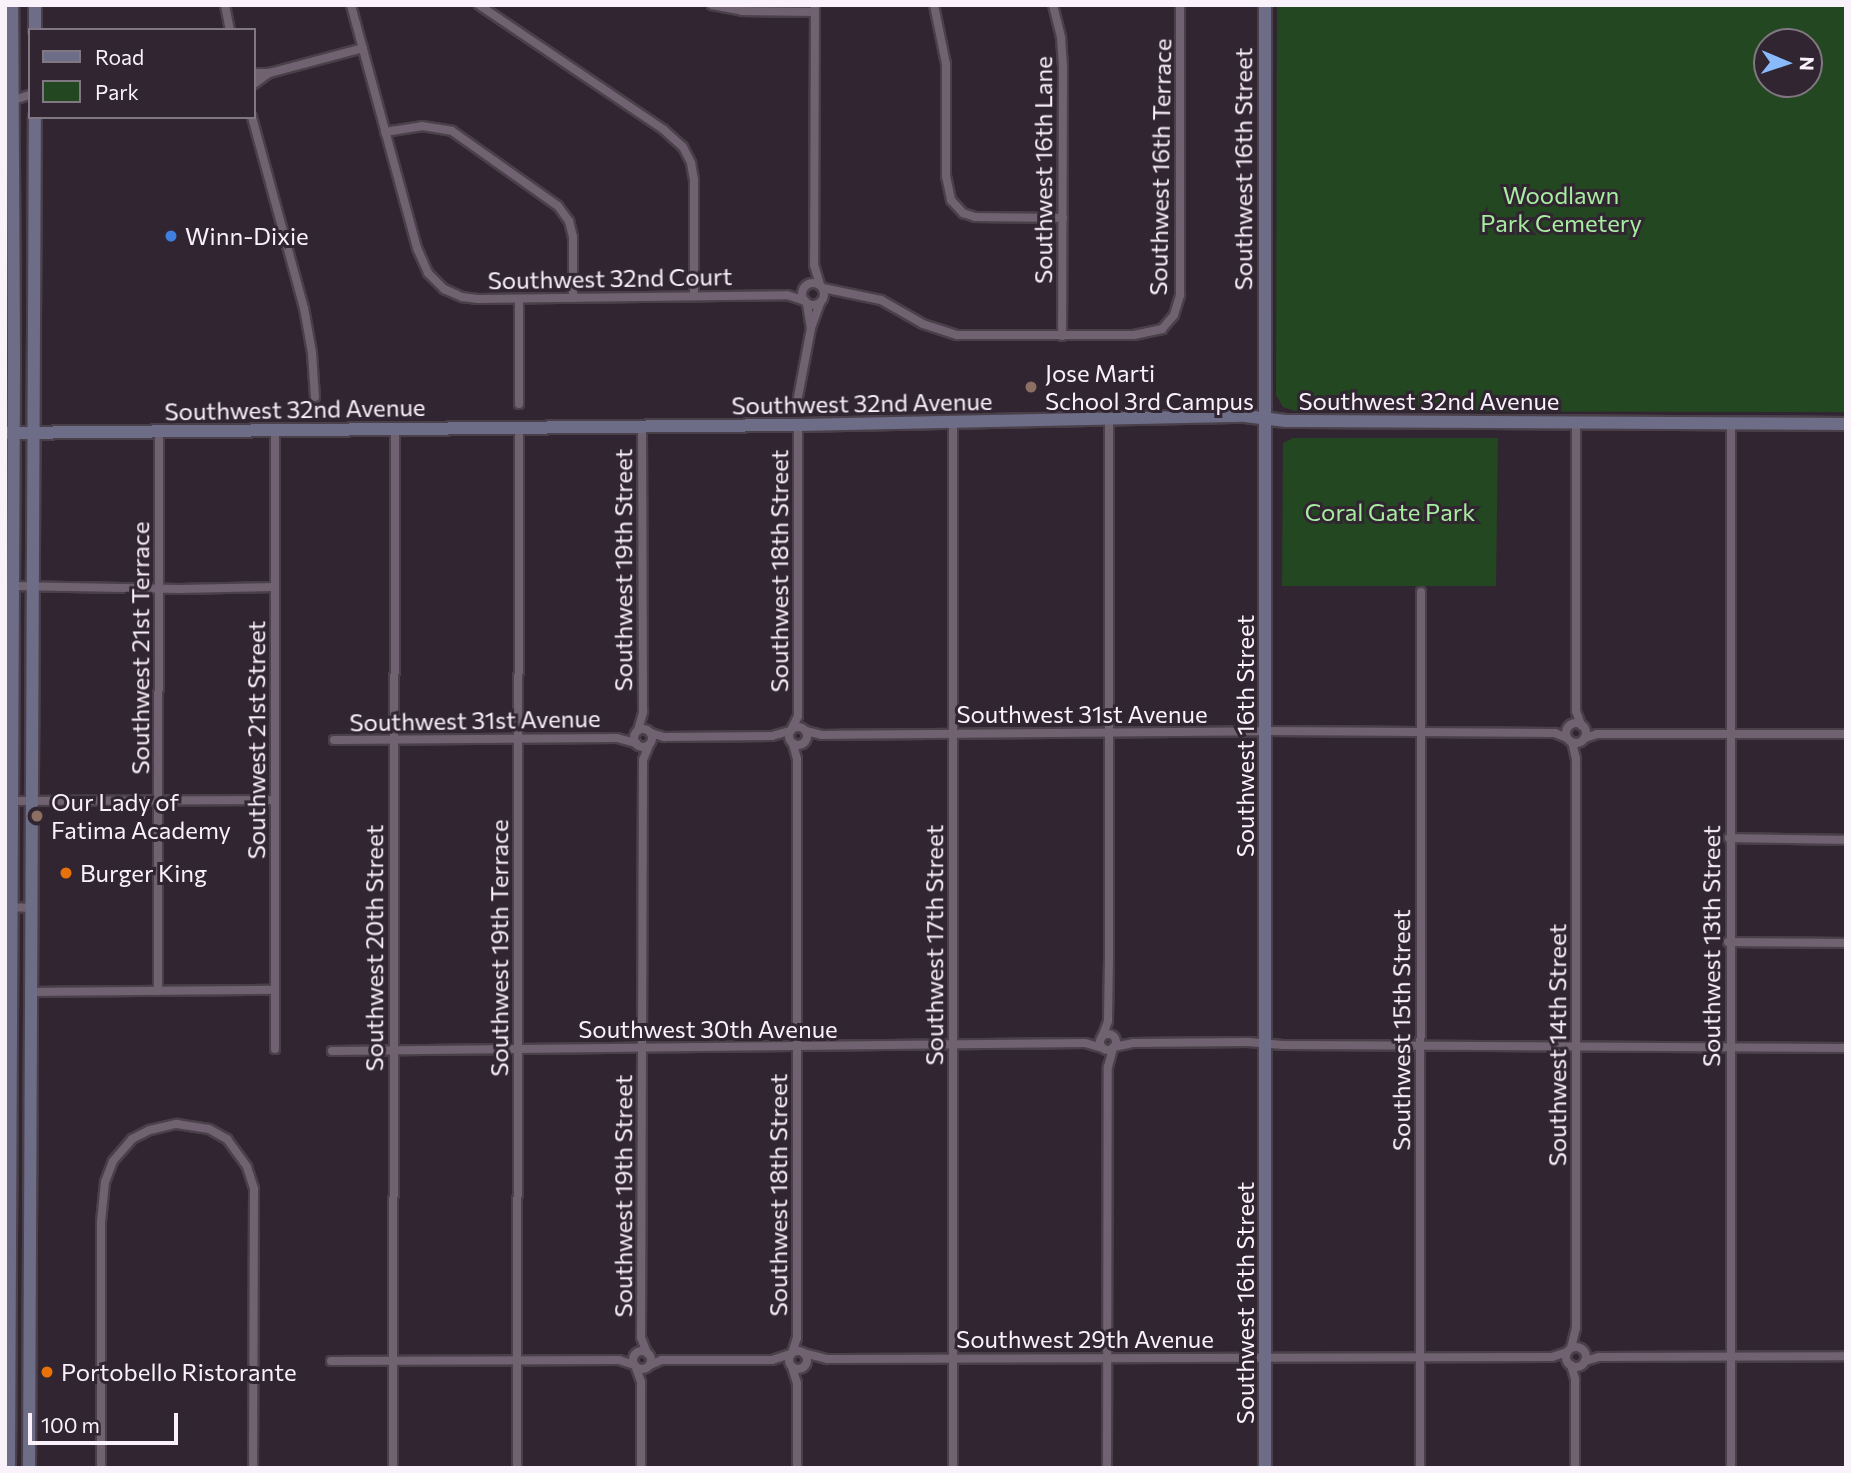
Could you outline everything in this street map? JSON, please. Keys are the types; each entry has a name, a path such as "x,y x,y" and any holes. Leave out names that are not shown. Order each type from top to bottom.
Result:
{"street":[{"path":"9,1468 7,1290 12,586 9,433 12,5"},
{"path":"35,5 35,28"},
{"path":"225,5 230,28"},
{"path":"351,5 385,132 422,126 452,131 558,206 569,221 573,237 573,298"},
{"path":"479,5 664,130 687,155 694,180 694,296"},
{"path":"712,5 742,11 815,9 814,265 821,286 821,302 811,328 798,397"},
{"path":"934,5 946,64 946,176 955,205 963,213 981,218 1063,218"},
{"name":"Southwest 16th Lane","path":"1053,5 1063,60 1062,336"},
{"name":"Southwest 16th Terrace","path":"1062,336 1144,334 1166,325 1177,309 1180,295 1180,5"},
{"name":"Southwest 16th Street","path":"1265,5 1265,1468"},
{"path":"256,83 269,74 363,48"},
{"path":"256,73 269,74"},
{"path":"11,101 28,96"},
{"path":"29,1468 35,119"},
{"path":"253,119 304,308 312,354 315,397"},
{"name":"Southwest 32nd Court","path":"385,132 425,268 438,284 450,293 467,298 519,299 787,295 806,302"},
{"path":"12,199 34,205"},
{"path":"811,328 806,286 814,265"},
{"path":"806,286 821,286 845,294 881,300 923,324 953,334 1062,336"},
{"name":"Southwest 32nd Court","path":"787,295 806,286"},
{"path":"806,302 821,302 845,294"},
{"path":"519,299 519,404"},
{"path":"1107,1468 1108,1067 1114,1042 1108,1021 1109,419"},
{"name":"Southwest 32nd Avenue","path":"9,433 1109,419 1846,424"},
{"name":"Southwest 17th Street","path":"953,422 953,1468"},
{"path":"1576,422 1576,733 1846,734"},
{"name":"Southwest 13th Street","path":"1731,423 1728,942 1731,1468"},
{"name":"Southwest 18th Street","path":"798,425 798,716 805,730"},
{"name":"Southwest 19th Street","path":"642,427 643,712 637,731 637,744 643,760 642,1339 649,1366"},
{"name":"Southwest 19th Terrace","path":"517,1468 519,428"},
{"name":"Southwest 20th Street","path":"393,1468 395,429"},
{"name":"Southwest 21st Street","path":"275,431 275,1049"},
{"name":"Southwest 21st Terrace","path":"158,991 159,432"},
{"path":"12,586 275,587"},
{"name":"Southwest 15th Street","path":"1420,1468 1421,592"},
{"name":"Southwest 19th Street","path":"643,712 650,732 650,744 643,760"},
{"name":"Southwest 18th Street","path":"791,1366 791,1353 797,1338 797,759 791,743 791,729 798,716"},
{"path":"650,732 664,737 775,736 791,729"},
{"name":"Southwest 31st Avenue","path":"791,729 818,735 1266,731 1576,733"},
{"path":"775,736 791,743 805,742 805,730"},
{"name":"Southwest 31st Avenue","path":"617,738 637,731 650,732"},
{"name":"Southwest 14th Street","path":"1576,733 1576,1334 1583,1357"},
{"name":"Southwest 31st Avenue","path":"805,742 818,735"},
{"path":"650,744 664,737"},
{"name":"Southwest 31st Avenue","path":"334,740 617,738 637,744 650,744"},
{"name":"Southwest 18th Street","path":"797,759 805,742"},
{"path":"11,801 275,800"},
{"path":"1729,838 1846,840"},
{"path":"8,907 30,908"},
{"path":"1728,942 1846,943"},
{"path":"10,992 274,990"},
{"path":"1108,1021 1102,1037 1102,1049 1108,1067"},
{"name":"Southwest 30th Avenue","path":"332,1051 1084,1043 1102,1037 1114,1042"},
{"path":"1102,1049 1114,1042 1846,1048"},
{"name":"Southwest 30th Avenue","path":"1084,1043 1102,1049"},
{"path":"101,1468 103,1192 108,1171 124,1146 141,1134 177,1125 209,1129 227,1139 247,1167 254,1189 253,1468"},
{"path":"7,1290 29,1289"},
{"name":"Southwest 14th Street","path":"1569,1357 1576,1334"},
{"name":"Southwest 18th Street","path":"797,1338 804,1352 804,1366"},
{"name":"Southwest 19th Street","path":"635,1354 642,1339"},
{"name":"Southwest 29th Avenue","path":"791,1353 804,1352 827,1359 1569,1357"},
{"path":"772,1360 791,1353"},
{"path":"331,1361 619,1360 635,1354 648,1354 662,1360 772,1360 791,1366 797,1383 797,1468"},
{"path":"635,1354 635,1367 641,1382 641,1468"},
{"path":"1569,1357 1846,1356"},
{"path":"1569,1357 1583,1357"},
{"path":"1569,1357 1575,1380 1576,1468"},
{"path":"1575,1380 1583,1357"},
{"name":"Southwest 29th Avenue","path":"791,1366 804,1366 827,1359"},
{"path":"619,1360 635,1367 649,1366 662,1360"},
{"path":"641,1382 649,1366"},
{"path":"797,1383 804,1366"}],"green space":[{"name":"Woodlawn Park Cemetery","path":"1277,5 1846,5 1846,412 1295,411 1283,407 1276,395"},
{"name":"Coral Gate Park","path":"1293,438 1498,438 1496,586 1282,586 1283,443"}],"place":[{"name":"Winn-Dixie","path":"171,236"},
{"name":"Jose Marti School 3rd Campus","path":"1031,387"},
{"name":"Our Lady of Fatima Academy","path":"37,816"},
{"name":"Burger King","path":"66,873"},
{"name":"Portobello Ristorante","path":"47,1372"}]}
